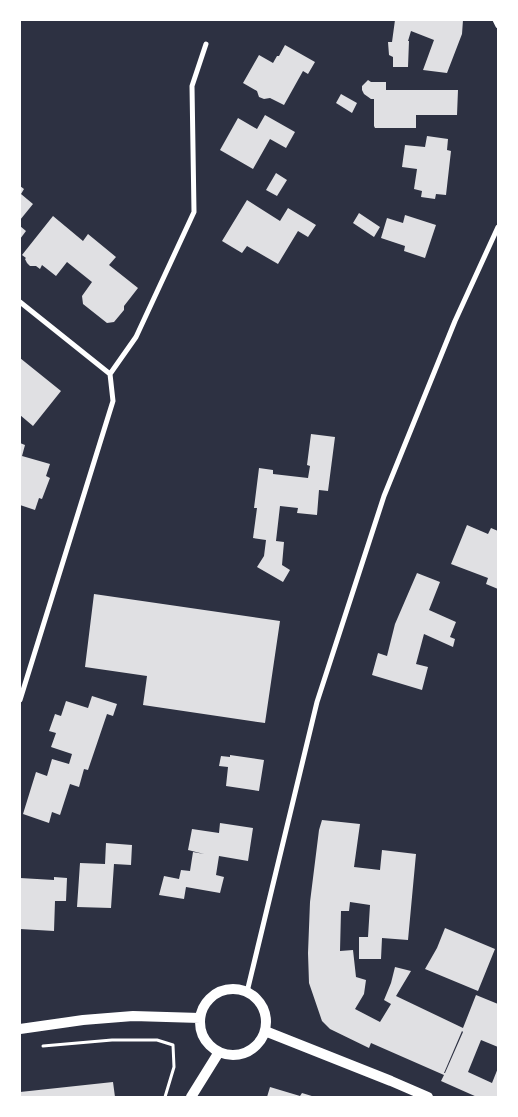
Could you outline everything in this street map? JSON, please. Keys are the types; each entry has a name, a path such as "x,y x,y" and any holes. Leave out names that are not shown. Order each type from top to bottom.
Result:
{"main road":[{"path":"237,989 247,992 263,1008 266,1020 265,1031 261,1040 255,1047 238,1055 219,1052 211,1047 204,1038 200,1018 203,1008 217,993 237,989"},
{"path":"20,1029 83,1020 133,1016 200,1018"},
{"path":"265,1031 428,1097"},
{"path":"192,1097 219,1052"}],"street":[{"path":"495,20 498,26"},
{"path":"20,700 113,401 110,374 136,337 194,212 192,86 206,44"},
{"path":"247,992 317,702 384,496 455,321 498,227"},
{"path":"20,302 110,374"}],"path":[{"path":"36,1047 112,1040 157,1040 173,1045 174,1067 165,1097"}],"building":[{"path":"395,20 463,20 462,34 447,73 423,70 434,40 411,31 408,41 408,67 393,67 393,57 389,55 388,42 392,42"},
{"path":"285,45 315,62 308,74 303,71 284,105 270,98 264,99 259,97 257,91 243,83 259,55 273,63"},
{"path":"368,80 371,82 386,82 386,90 458,90 457,115 416,115 416,128 375,128 374,99 364,94 362,90 362,86"},
{"path":"341,94 357,103 352,113 336,103"},
{"path":"265,115 295,132 286,148 270,139 253,169 220,150 238,118 257,129"},
{"path":"427,136 448,139 447,150 451,151 446,195 436,194 435,199 421,197 422,191 414,189 417,169 402,167 405,145 425,147"},
{"path":"276,173 287,180 277,196 266,190"},
{"path":"20,186 24,189 21,194 33,204 20,220"},
{"path":"247,200 280,221 288,208 316,225 308,237 298,231 278,264 247,246 242,253 222,241"},
{"path":"359,213 380,227 374,237 353,223"},
{"path":"405,215 436,225 425,258 404,251 405,246 381,238 387,218 403,223"},
{"path":"53,216 83,241 88,234 116,257 109,265 138,288 114,322 107,323 83,304 82,296 92,282 67,262 56,276 42,265 40,269 36,266 30,266 22,255"},
{"path":"20,226 26,231 20,239"},
{"path":"20,358 61,391 33,426 20,415"},
{"path":"311,434 335,437 328,491 319,490 317,515 297,513 298,508 280,506 276,541 284,542 282,565 290,570 283,582 257,567 264,556 266,540 253,538 257,508 254,508 259,468 273,470 273,474 308,478 310,466 307,465"},
{"path":"20,443 25,445 22,456 50,464 46,476 50,478 42,499 39,498 35,510 20,505"},
{"path":"467,525 488,534 491,528 498,531 498,589 486,584 488,578 451,564"},
{"path":"417,573 440,582 429,610 456,622 450,637 455,639 453,647 424,634 416,664 428,667 422,690 372,675 378,653 387,656 395,624"},
{"path":"94,594 280,621 265,723 143,705 147,676 85,667"},
{"path":"92,696 117,704 113,716 107,714 88,770 84,769 79,787 70,784 60,815 52,812 49,823 23,814 36,772 47,776 52,759 69,764 72,754 51,747 56,733 49,731 55,714 61,716 66,701 88,708"},
{"path":"230,755 264,760 259,791 226,786 228,767 219,766 221,756 230,757"},
{"path":"322,820 360,824 354,867 380,870 382,850 416,854 408,940 382,938 381,959 359,959 359,937 368,937 370,905 350,902 349,911 341,911 340,951 353,950 356,977 366,980 364,994 355,1009 380,1022 391,1004 384,1000 395,967 411,971 396,996 463,1028 476,995 498,1004 498,1047 481,1040 468,1072 492,1083 498,1068 498,1097 477,1097 441,1081 444,1075 371,1043 369,1048 330,1029 322,1021 309,983 308,953 310,902 319,830","holes":["462,1031 445,1073 444,1073"]},
{"path":"220,823 253,828 248,861 219,856 216,875 224,877 220,893 186,887 184,899 159,895 164,876 179,879 181,870 190,871 193,852 204,854 188,850 192,829 219,833"},
{"path":"106,843 132,845 131,865 114,864 111,908 77,907 80,863 105,864"},
{"path":"54,877 67,878 66,901 55,901 54,931 20,929 20,878 54,880"},
{"path":"445,928 495,949 478,991 425,969 437,948"},
{"path":"113,1082 115,1097 20,1097 20,1092"},
{"path":"270,1087 300,1096 302,1093 315,1097 267,1097"}]}
